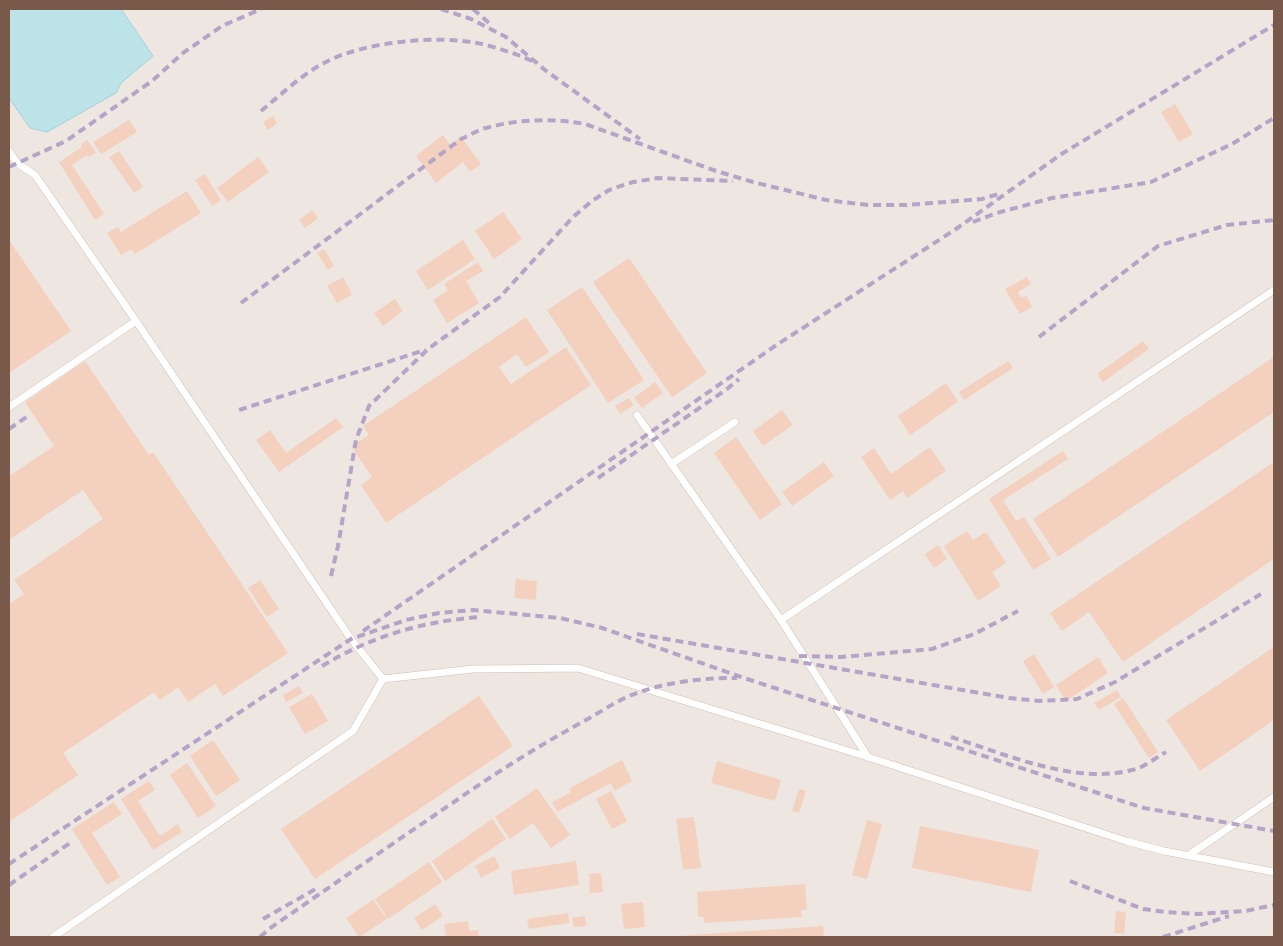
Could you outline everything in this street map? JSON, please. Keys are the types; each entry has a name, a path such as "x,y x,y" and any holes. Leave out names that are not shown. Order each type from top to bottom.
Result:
{"lane":[{"path":"9,151 17,163 35,175 351,639 383,679"},
{"path":"780,620 1274,290"},
{"path":"9,408 136,321"},
{"path":"637,415 780,620 868,757"},
{"path":"671,464 735,422"},
{"path":"383,679 473,669 578,668 868,757 1126,841 1189,856 1274,872"},
{"path":"53,937 353,731 383,679"},
{"path":"1189,856 1274,797"}],"shaded area":[{"path":"9,9 1274,9 1274,937 9,937"}],"water":[{"path":"9,9 121,9 153,56 121,83 116,93 47,132 30,128 9,98"}],"building":[{"path":"1175,104 1193,134 1179,142 1161,112"},
{"path":"273,116 277,124 268,130 263,122"},
{"path":"129,120 137,132 101,154 93,142"},
{"path":"443,135 450,145 461,137 481,164 470,172 463,162 436,183 416,156"},
{"path":"87,140 96,153 89,157 87,155 72,165 104,214 95,220 59,162 82,147 81,144"},
{"path":"119,151 143,187 134,193 109,157"},
{"path":"258,157 269,172 228,202 217,188"},
{"path":"205,174 221,200 212,206 195,180"},
{"path":"187,191 201,213 135,254 131,249 121,255 107,233 118,227 121,232"},
{"path":"312,210 318,218 305,228 299,220"},
{"path":"503,212 522,239 494,259 475,231"},
{"path":"9,240 71,331 9,373"},
{"path":"463,240 475,259 428,290 416,271"},
{"path":"324,249 334,266 328,270 317,253"},
{"path":"629,258 707,373 672,397 593,282"},
{"path":"478,262 483,271 466,281 479,303 447,323 433,300 448,290 444,284"},
{"path":"343,277 352,295 337,303 327,286"},
{"path":"1027,277 1031,284 1018,292 1021,298 1026,295 1032,307 1020,314 1005,289"},
{"path":"582,287 644,380 608,403 547,310"},
{"path":"395,299 403,311 383,326 374,313"},
{"path":"526,317 549,352 526,367 517,354 499,367 511,384 566,347 591,385 386,523 361,485 372,477 351,446 369,435 363,426"},
{"path":"1143,341 1149,349 1103,382 1097,374"},
{"path":"1274,357 1274,412 1058,557 1033,519"},
{"path":"85,361 149,455 153,452 288,653 223,696 215,684 188,702 178,687 160,700 154,692 63,753 78,775 9,822 9,604 24,594 14,580 103,519 83,490 9,540 9,476 54,446 25,402"},
{"path":"1008,361 1013,368 964,400 959,392"},
{"path":"655,382 663,393 642,408 634,398"},
{"path":"946,383 958,402 910,435 898,416"},
{"path":"629,398 634,405 620,414 615,406"},
{"path":"782,410 793,425 763,446 753,431"},
{"path":"336,418 343,427 279,472 256,440 270,430 286,453"},
{"path":"736,437 782,504 760,520 714,453"},
{"path":"930,447 946,471 907,498 903,491 890,500 861,457 874,448 891,474"},
{"path":"1063,451 1068,459 1003,500 1016,521 1024,517 1051,559 1033,570 989,499"},
{"path":"824,462 834,476 792,506 782,492"},
{"path":"1274,462 1274,559 1123,662 1089,612 1062,631 1050,613"},
{"path":"967,531 973,540 986,532 1006,563 992,572 1001,586 978,601 944,546"},
{"path":"938,545 947,559 934,568 925,554"},
{"path":"516,579 537,581 536,600 514,598"},
{"path":"260,580 279,609 267,617 248,588"},
{"path":"1274,647 1274,720 1200,771 1166,720"},
{"path":"1034,654 1054,687 1043,694 1023,661"},
{"path":"1098,657 1108,673 1066,701 1056,685"},
{"path":"299,686 303,693 286,702 283,695"},
{"path":"1117,690 1121,697 1099,710 1094,703"},
{"path":"312,694 328,721 305,734 289,707"},
{"path":"479,696 513,746 315,879 281,829"},
{"path":"1123,698 1158,752 1149,758 1114,704"},
{"path":"213,740 240,780 216,796 190,756"},
{"path":"622,760 632,781 614,791 611,783 557,812 552,802 571,792 570,788"},
{"path":"717,761 781,780 775,801 711,783"},
{"path":"187,763 216,806 198,818 170,775"},
{"path":"149,781 155,790 138,801 160,836 178,824 182,832 153,850 121,799"},
{"path":"537,788 570,835 551,848 533,823 510,839 495,817"},
{"path":"799,789 806,791 799,813 792,811"},
{"path":"611,791 627,821 612,829 596,799"},
{"path":"114,802 122,814 92,833 120,877 107,885 72,829"},
{"path":"694,817 701,868 683,870 676,819"},
{"path":"492,819 506,839 445,881 432,861"},
{"path":"867,820 882,824 867,879 852,875"},
{"path":"920,826 1039,850 1031,892 912,868"},
{"path":"494,856 500,868 481,878 475,866"},
{"path":"576,861 579,885 514,895 511,871"},
{"path":"429,862 442,882 388,919 375,899"},
{"path":"601,873 603,892 590,893 589,874"},
{"path":"805,884 807,910 801,910 802,917 704,923 704,917 698,917 697,892"},
{"path":"373,900 387,919 359,937 346,918"},
{"path":"643,902 645,927 624,929 621,904"},
{"path":"435,904 443,916 422,930 414,918"},
{"path":"1116,911 1126,912 1124,934 1114,933"},
{"path":"568,913 569,923 529,929 527,919"},
{"path":"585,916 586,926 574,927 572,918"},
{"path":"468,921 469,931 478,930 479,937 446,937 444,924"},
{"path":"823,926 824,937 678,937 678,936"}],"railway":[{"path":"9,167 66,141 152,81 183,53 222,26 261,9"},
{"path":"441,9 471,19 506,37 545,70 640,139"},
{"path":"473,9 489,23"},
{"path":"363,631 778,344 956,229 1060,155 1274,25"},
{"path":"261,111 310,71 328,61 343,54 381,45 422,40 460,41 492,47 535,62"},
{"path":"973,222 997,213 1052,198 1151,182 1232,144 1274,118"},
{"path":"241,303 461,139 483,129 523,121 548,120 585,124 716,171 826,200 868,205 907,205 982,199 1002,193"},
{"path":"331,576 356,440 369,406 428,349 500,297 573,217 609,190 633,182 658,178 733,181"},
{"path":"1039,337 1158,246 1227,225 1274,220"},
{"path":"239,410 425,350"},
{"path":"598,478 739,379"},
{"path":"9,429 28,416"},
{"path":"637,634 1009,698 1040,701 1077,699 1115,682 1261,594"},
{"path":"9,864 351,639 406,620 439,613 473,610 560,618 602,628 744,678 1144,808 1274,831"},
{"path":"799,656 841,657 932,649 974,634 1018,611"},
{"path":"322,666 360,646 398,632 439,622 481,617"},
{"path":"260,937 486,780 535,749 629,696 669,684 696,680 737,678"},
{"path":"951,737 1040,766 1087,774 1110,774 1137,769 1166,752"},
{"path":"9,885 70,843"},
{"path":"1070,881 1143,909 1165,912 1197,914 1245,911 1274,905"},
{"path":"263,919 319,887"},
{"path":"1163,937 1229,916"}]}
